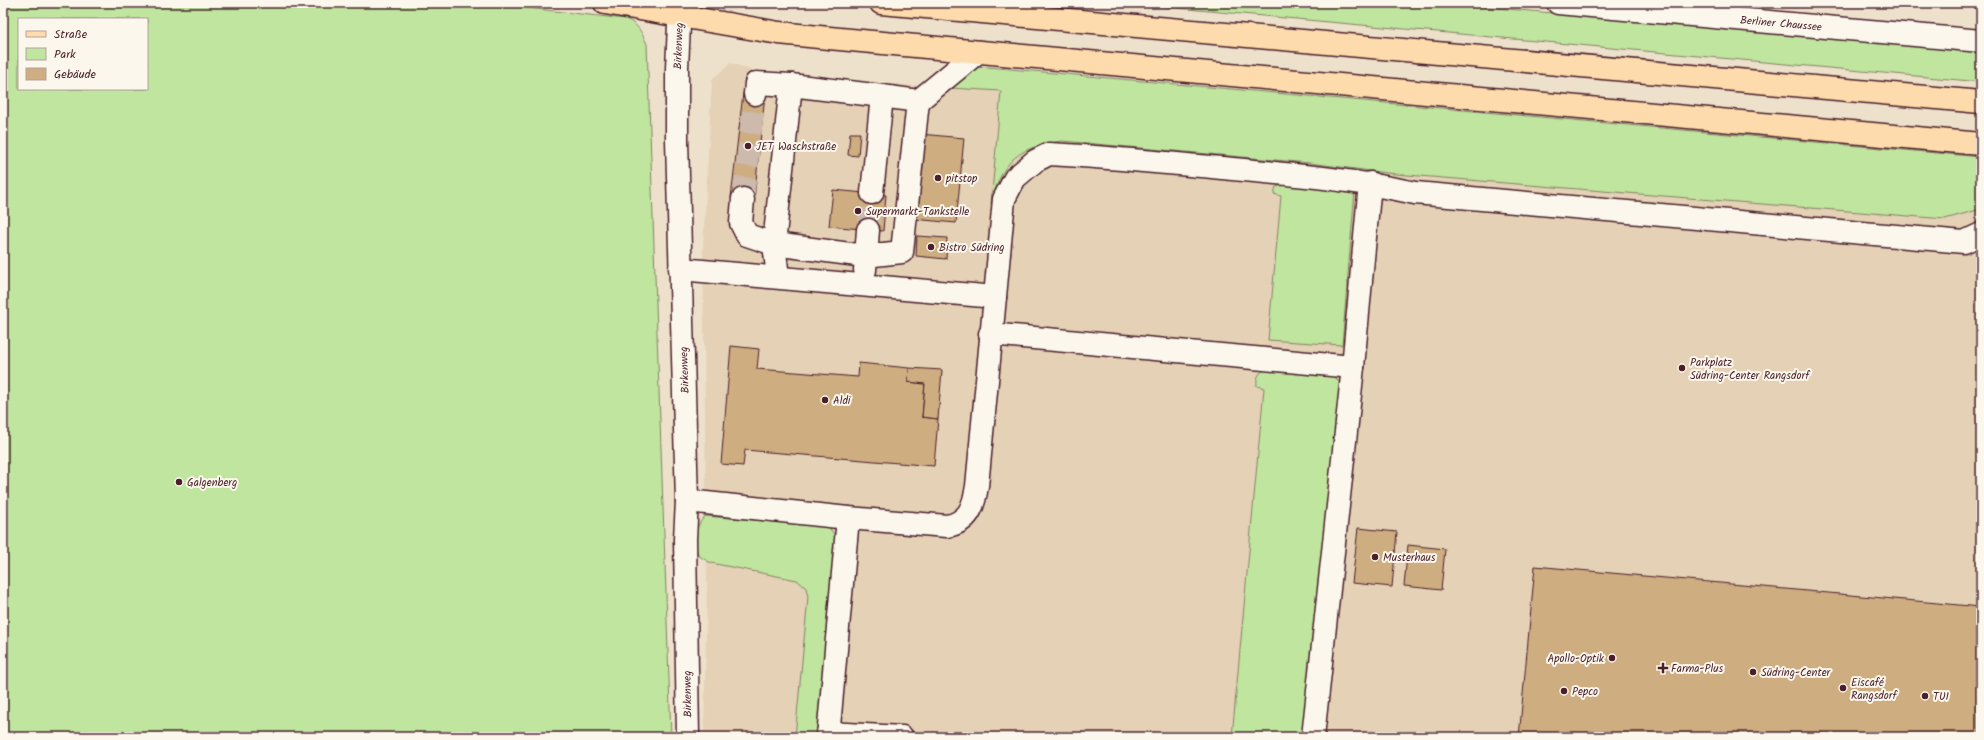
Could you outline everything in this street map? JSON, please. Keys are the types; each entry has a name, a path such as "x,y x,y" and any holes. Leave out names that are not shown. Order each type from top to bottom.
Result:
{"main road":[{"path":"605,3 679,9 779,33 1981,144"},
{"path":"881,3 1981,102"}],"street":[{"name":"Berliner Chaussee","path":"1558,3 1663,8 1981,41"},
{"name":"Birkenweg","path":"679,9 677,75 680,269 687,501 685,547 688,737"},
{"path":"743,199 741,223 747,235 774,244 865,256 902,252 918,101 978,52"},
{"path":"755,94 756,83 791,85 918,101"},
{"path":"778,277 774,244 791,85"},
{"path":"872,194 882,96"},
{"path":"687,501 848,518 947,526 958,524 968,514 975,501 1004,199 1015,178 1035,161 1049,154 1156,162 1370,184 1415,193 1964,242 1981,234"},
{"path":"1313,737 1353,367 1370,184"},
{"path":"864,285 868,230"},
{"path":"680,269 994,297"},
{"path":"990,334 1353,367"},
{"path":"848,518 828,735 902,737"}],"shaded area":[{"path":"731,63 768,76 1001,91 1981,192 1981,737 704,737 707,586 703,250 712,79"}],"green space":[{"path":"3,3 484,3 625,19 636,26 647,44 671,737 3,737"},
{"path":"1122,3 1442,3 1981,52 1981,82"},
{"path":"988,67 1981,157 1981,209 1945,219 1395,174 1309,163 1062,141 1034,147 1014,158 1001,176 995,189 991,204 1001,91 950,88 973,68"},
{"path":"1285,185 1355,190 1342,345 1268,340 1281,196 1274,194 1276,187"},
{"path":"1268,369 1332,376 1335,377 1342,386 1309,737 1232,737 1264,388 1257,386 1257,380 1260,373"},
{"path":"705,516 828,526 836,537 816,737 795,737 808,597 806,588 797,580 711,563 699,556 695,544 695,534 698,525"}],"building":[{"name":"JET Waschstraße","path":"743,93 765,95 754,200 731,198"},
{"path":"850,133 860,133 858,156 848,155"},
{"name":"pitstop","path":"920,134 964,138 956,223 913,219"},
{"name":"Supermarkt-Tankstelle","path":"833,190 886,195 883,231 829,226"},
{"name":"Bistro Südring","path":"917,236 947,238 946,259 916,256"},
{"name":"Aldi","path":"731,346 759,349 757,369 858,377 859,363 909,368 908,382 925,384 922,417 938,419 934,466 745,450 743,466 721,464"},
{"path":"909,368 942,370 938,419 922,417 925,384 908,382"},
{"name":"Musterhaus","path":"1358,528 1397,532 1392,587 1352,583"},
{"name":"Musterhaus","path":"1408,545 1445,549 1441,590 1404,586"},
{"name":"Südring-Center","path":"1535,566 1981,607 1981,737 1519,737"}],"tunnel":[{"path":"743,199 755,94"},
{"path":"868,230 872,193"}],"place":[{"name":"JET Waschstraße","path":"748,146"},
{"name":"pitstop","path":"938,178"},
{"name":"Supermarkt-Tankstelle","path":"858,211"},
{"name":"Bistro Südring","path":"931,247"},
{"name":"Parkplatz Südring-Center Rangsdorf","path":"1682,368"},
{"name":"Aldi","path":"825,400"},
{"name":"Galgenberg","path":"179,482"},
{"name":"Musterhaus","path":"1375,557"},
{"name":"Apollo-Optik","path":"1612,658"},
{"name":"Farma-Plus","path":"1663,668"},
{"name":"Südring-Center","path":"1753,672"},
{"name":"Eiscafé Rangsdorf","path":"1843,688"},
{"name":"Pepco","path":"1564,691"},
{"name":"TUI","path":"1925,696"}]}
